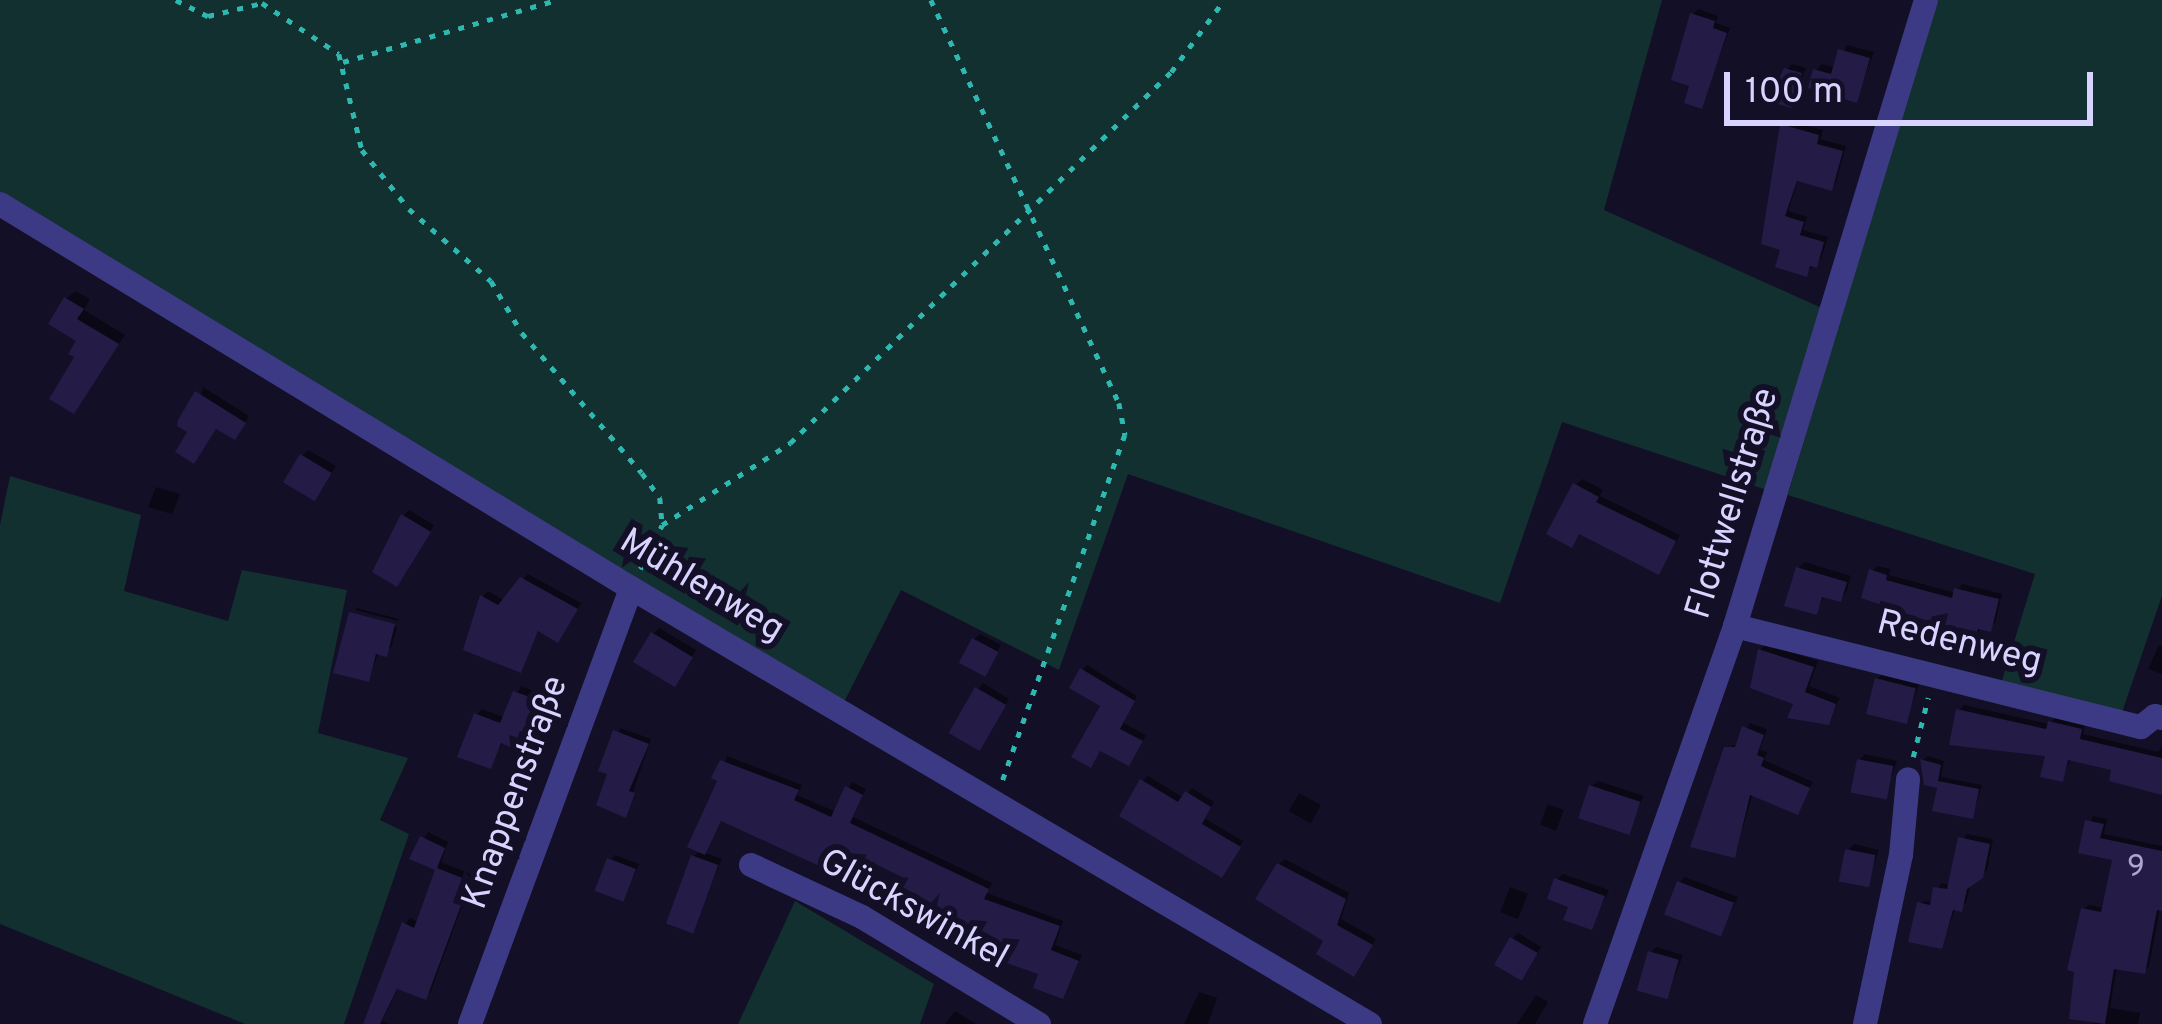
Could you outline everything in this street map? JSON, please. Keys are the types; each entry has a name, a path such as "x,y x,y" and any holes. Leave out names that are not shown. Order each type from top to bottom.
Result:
{"street":[{"name":"Flottwellstraße","path":"1595,1024 1735,626 1926,0"},
{"name":"Mühlenweg","path":"0,204 631,588 1370,1024"},
{"name":"Knappenstraße","path":"470,1024 631,588"},
{"name":"Redenweg","path":"1735,626 2141,727 2155,716 2162,718"},
{"path":"1865,1024 1900,855 1908,779"},
{"name":"Glückswinkel","path":"751,865 862,917 1039,1024"}],"path":[{"path":"176,0 208,16 262,1 339,53 362,150 409,209 491,281 522,334 660,498 662,525 631,588"},
{"path":"342,63 556,0"},
{"path":"931,0 1119,403 1125,435 994,800"},
{"path":"662,525 790,443 1172,72 1224,0"},
{"path":"1908,779 1934,675"}],"green space":[{"path":"0,0 1662,0 1604,210 1824,309 1767,490 1562,422 1500,603 1128,474 1059,670 901,590 843,704 0,195"},
{"path":"1935,0 2162,0 2162,596 2121,715 2000,687 2035,574 1788,495"},
{"path":"10,476 141,515 124,591 228,621 242,570 347,590 318,733 408,758 380,820 409,834 344,1024 245,1024 0,924 0,525"},
{"path":"795,901 934,984 920,1024 738,1024"}],"building":[{"path":"1690,13 1715,21 1713,28 1727,33 1702,109 1684,103 1689,86 1671,80"},
{"path":"1838,49 1870,58 1857,103 1808,88 1813,69 1831,74"},
{"path":"1784,68 1802,73 1791,108 1768,101"},
{"path":"1780,124 1819,135 1817,144 1843,151 1832,191 1797,181 1785,216 1804,222 1800,235 1824,242 1817,268 1810,266 1807,277 1775,267 1780,250 1761,244"},
{"path":"64,297 84,309 77,319 119,344 74,414 49,399 74,357 68,354 76,341 48,324"},
{"path":"195,391 246,423 235,440 216,429 194,464 175,452 187,432 177,426 178,420"},
{"path":"300,454 332,473 315,501 283,482"},
{"path":"1573,483 1599,497 1596,502 1676,541 1659,575 1579,534 1572,548 1546,534"},
{"path":"401,514 431,532 397,587 372,572"},
{"path":"1796,567 1847,582 1841,602 1822,597 1817,615 1784,606"},
{"path":"1869,569 1887,575 1886,580 1952,598 1954,588 1999,599 1991,632 1978,629 1973,651 1941,644 1945,627 1861,598"},
{"path":"520,577 578,609 558,643 538,631 521,673 463,650 480,595 498,605"},
{"path":"349,612 395,624 387,657 376,654 369,682 333,673"},
{"path":"651,632 693,657 675,687 633,662"},
{"path":"972,638 998,652 985,677 959,663"},
{"path":"1758,649 1814,667 1805,692 1836,704 1829,725 1787,718 1793,704 1750,688"},
{"path":"1080,668 1135,701 1120,729 1143,741 1129,766 1100,751 1091,768 1071,757 1100,706 1069,688"},
{"path":"1875,678 1916,688 1907,724 1866,714"},
{"path":"975,687 1006,705 980,751 948,733"},
{"path":"513,691 544,702 532,735 520,731 513,748 501,743 491,769 457,757 474,713 500,723"},
{"path":"1956,709 2046,729 2048,721 2082,729 2080,739 2162,758 2162,795 2109,781 2111,770 2068,760 2063,782 2040,777 2045,756 1949,745"},
{"path":"1742,726 1764,735 1757,755 1764,758 1761,766 1810,788 1798,815 1750,795 1735,858 1690,847 1724,747 1735,747"},
{"path":"613,730 649,744 629,791 635,793 626,818 596,805 607,774 598,771"},
{"path":"1857,759 1893,766 1887,799 1851,792"},
{"path":"1920,759 1941,765 1938,781 1979,789 1973,819 1932,811 1937,788 1924,785"},
{"path":"720,760 799,790 794,800 831,817 845,786 863,795 850,823 989,889 984,899 1060,926 1051,950 1079,961 1063,999 1033,988 1038,974 962,947 965,940 890,902 902,877 861,857 850,880 721,821 705,855 687,847 717,781 711,778"},
{"path":"1140,779 1178,802 1185,791 1211,807 1202,824 1241,847 1222,878 1119,816"},
{"path":"1589,785 1640,802 1630,835 1578,818"},
{"path":"2085,820 2104,824 2100,838 2162,851 2162,911 2157,910 2145,974 2114,969 2105,1024 2069,1019 2074,972 2067,970 2081,908 2101,912 2112,860 2078,853"},
{"path":"420,836 445,848 437,868 470,881 426,1000 397,989 380,1024 363,1024 402,922 414,928 435,870 409,859"},
{"path":"1958,837 1990,844 1983,878 1967,889 1962,912 1953,910 1942,949 1908,942 1917,902 1930,905 1933,887 1947,889"},
{"path":"1845,849 1875,855 1869,887 1839,881"},
{"path":"691,855 718,865 693,934 666,924"},
{"path":"607,858 636,869 623,902 594,891"},
{"path":"1277,863 1346,899 1337,925 1373,945 1354,977 1316,954 1323,941 1255,899"},
{"path":"1554,878 1605,896 1592,930 1563,920 1568,907 1547,899"},
{"path":"1677,881 1734,903 1721,936 1664,915"},
{"path":"1510,937 1538,953 1522,981 1494,965"},
{"path":"1648,951 1679,960 1667,999 1637,990"}]}
